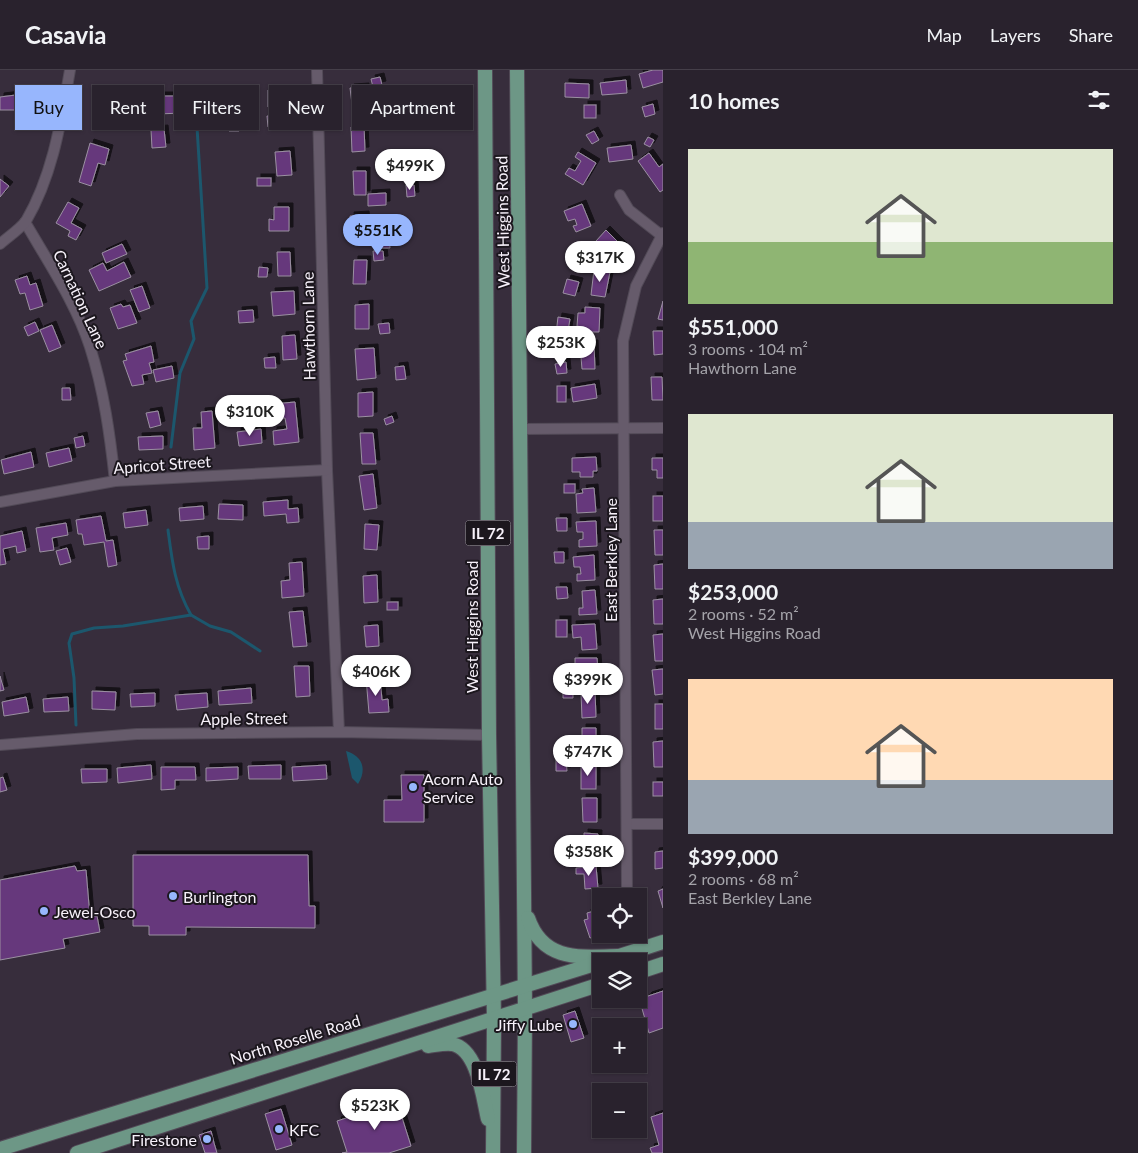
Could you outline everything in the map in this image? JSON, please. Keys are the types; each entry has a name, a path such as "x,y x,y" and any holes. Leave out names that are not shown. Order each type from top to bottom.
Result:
{"main road":[{"name":"West Higgins Road","path":"485,70 489,735 494,1019 493,1146"},
{"name":"West Higgins Road","path":"517,70 522,429 524,1153"},
{"path":"524,907 534,935 548,947 562,954 578,957 592,957"},
{"name":"North Roselle Road","path":"628,953 663,942"},
{"name":"North Roselle Road","path":"0,1149 592,964"},
{"path":"647,969 663,964"},
{"path":"77,1153 592,987"},
{"path":"405,1048 452,1044 470,1057 478,1077 493,1146"}],"street":[{"path":"0,244 25,222 57,143 70,70"},
{"name":"Hawthorn Lane","path":"317,70 327,470 339,732"},
{"path":"620,194 629,210 662,234"},
{"name":"Carnation Lane","path":"25,222 60,282 90,345 107,411 115,481"},
{"name":"East Berkley Lane","path":"627,888 624,341 636,286 662,234"},
{"path":"522,429 663,428"},
{"name":"Apricot Street","path":"0,502 115,481 327,470"},
{"name":"Apple Street","path":"0,744 137,734 339,732 489,735"},
{"path":"627,824 663,824"}],"water":[{"path":"346,751 356,756 362,764 361,779 358,784 352,778"}],"building":[{"path":"653,70 663,70 663,82 643,88 639,74"},
{"path":"380,77 382,85 372,85 371,79"},
{"path":"626,80 627,93 602,95 600,83"},
{"path":"565,83 589,84 589,98 565,97"},
{"path":"350,88 352,88 352,104"},
{"path":"268,90 269,90 269,107"},
{"path":"15,95 15,110 0,110 0,97"},
{"path":"164,96 174,96 174,113 164,114"},
{"path":"653,104 655,114 645,117 642,107"},
{"path":"584,105 596,105 596,118 584,118"},
{"path":"267,116 269,116 269,127"},
{"path":"351,127 352,130 364,130 365,151 352,152"},
{"path":"164,129 166,147 152,148 151,130"},
{"path":"594,131 599,140 592,144 586,135"},
{"path":"648,137 654,140 650,147 644,144"},
{"path":"90,143 109,149 105,165 98,163 91,186 79,182"},
{"path":"631,145 633,159 609,162 607,148"},
{"path":"290,151 292,175 277,176 275,152"},
{"path":"578,152 596,163 583,185 565,174 569,168 575,171 581,161 575,157"},
{"path":"649,153 659,167 663,164 663,190 660,192 638,161"},
{"path":"353,171 366,171 366,195 354,195"},
{"path":"257,178 271,178 271,186 257,186"},
{"path":"0,179 9,186 0,197"},
{"path":"406,185 414,185 415,196 407,197"},
{"path":"386,193 386,205 368,206 368,194"},
{"path":"68,202 79,208 71,223 82,229 76,240 68,236 70,231 56,223"},
{"path":"582,204 591,226 576,232 573,226 577,225 575,219 568,221 564,211"},
{"path":"274,207 289,207 289,231 269,231 269,219 274,220"},
{"path":"365,215 368,243 354,244 350,216"},
{"path":"606,230 623,247 613,257 596,241"},
{"path":"378,236 389,236 390,248 378,248"},
{"path":"122,244 127,254 106,263 102,253"},
{"path":"373,251 383,251 384,260 374,261"},
{"path":"277,252 290,252 291,276 278,276"},
{"path":"354,260 367,260 366,284 353,284"},
{"path":"124,262 131,277 99,291 89,270 103,263 107,271"},
{"path":"259,267 268,268 267,277 258,277"},
{"path":"594,270 610,272 605,297 591,295"},
{"path":"27,276 30,285 36,283 43,306 30,310 25,293 20,294 15,280"},
{"path":"567,279 579,282 575,296 563,293"},
{"path":"142,286 150,308 139,312 130,290"},
{"path":"294,291 295,314 273,316 271,292"},
{"path":"663,301 663,320 658,319"},
{"path":"121,304 123,307 130,305 137,323 118,329 110,308"},
{"path":"369,304 369,329 355,329 355,305"},
{"path":"585,307 600,308 599,332 582,332 582,327 577,326 578,313 585,313"},
{"path":"253,310 254,322 239,323 238,311"},
{"path":"558,317 570,319 567,336 556,334"},
{"path":"35,322 39,331 28,336 24,327"},
{"path":"389,323 390,333 380,334 378,324"},
{"path":"52,325 61,347 49,352 40,330"},
{"path":"653,331 663,331 663,354 654,355"},
{"path":"295,335 297,359 283,360 282,336"},
{"path":"576,344 594,344 595,369 582,369 581,357 576,357"},
{"path":"151,346 154,362 149,363 152,373 142,375 144,384 132,386 123,361 127,360 125,354"},
{"path":"374,348 376,378 357,380 355,349"},
{"path":"275,357 276,368 265,368 264,358"},
{"path":"566,362 567,373 557,374 555,364"},
{"path":"172,366 174,378 156,382 153,370"},
{"path":"404,366 406,379 396,380 395,367"},
{"path":"651,377 662,377 663,400 652,400"},
{"path":"595,384 597,398 573,402 571,388"},
{"path":"557,386 566,386 566,402 557,402"},
{"path":"62,388 70,388 71,400 62,400"},
{"path":"373,392 373,416 358,417 358,393"},
{"path":"295,402 299,442 274,445 273,431 287,429 285,418 274,419 273,404"},
{"path":"257,404 265,404 262,414 257,414"},
{"path":"158,411 161,425 150,428 146,413"},
{"path":"212,411 215,448 194,450 193,428 202,428 201,412"},
{"path":"392,416 394,422 386,425 384,419"},
{"path":"261,429 262,443 239,446 237,432"},
{"path":"360,433 373,433 376,464 362,464"},
{"path":"83,436 85,446 76,448 74,438"},
{"path":"163,436 163,449 139,450 138,437"},
{"path":"69,448 72,461 49,467 46,453"},
{"path":"31,452 34,467 4,474 1,460"},
{"path":"596,457 597,471 593,471 593,477 580,477 580,472 572,472 572,458"},
{"path":"652,458 663,458 663,478 657,478 657,470 652,470"},
{"path":"373,474 377,508 364,510 359,476"},
{"path":"564,484 575,484 575,493 564,493"},
{"path":"594,488 596,512 577,513 576,494 583,493 582,489"},
{"path":"653,496 663,496 663,521 653,521"},
{"path":"288,500 288,509 298,508 299,522 287,523 286,514 264,516 263,502"},
{"path":"219,504 243,505 243,520 218,519"},
{"path":"203,506 204,519 180,521 179,508"},
{"path":"146,510 148,525 125,528 123,513"},
{"path":"101,516 106,541 113,540 117,565 108,567 104,542 84,545 82,534 78,534 76,520"},
{"path":"556,518 567,518 567,531 557,531"},
{"path":"596,521 597,546 579,547 579,540 583,539 583,532 577,532 576,522"},
{"path":"66,523 68,535 52,538 54,550 40,552 36,528"},
{"path":"365,524 379,525 377,550 364,549"},
{"path":"654,530 663,530 663,555 655,555"},
{"path":"22,531 26,551 17,553 16,546 3,549 6,564 0,565 0,536"},
{"path":"209,536 209,549 198,549 197,537"},
{"path":"67,548 71,562 60,565 56,551"},
{"path":"554,552 564,552 564,563 555,563"},
{"path":"594,555 595,580 577,581 577,574 581,574 580,567 574,567 573,557"},
{"path":"302,562 304,596 282,598 281,581 290,580 289,563"},
{"path":"663,564 663,589 655,589 654,565"},
{"path":"377,575 378,602 364,603 363,576"},
{"path":"556,587 567,587 568,598 557,599"},
{"path":"595,590 597,614 579,615 579,608 583,608 582,591"},
{"path":"663,599 663,624 654,624 653,600"},
{"path":"387,602 398,602 398,610 387,610"},
{"path":"303,611 307,646 293,647 289,612"},
{"path":"556,620 567,620 567,637 556,637"},
{"path":"595,624 597,649 582,650 581,637 573,638 572,625"},
{"path":"378,625 379,646 366,647 364,626"},
{"path":"663,634 663,661 655,661 653,635"},
{"path":"575,658 597,658 599,684 580,685 580,676 584,676 583,668 575,669"},
{"path":"294,666 309,666 310,696 296,697"},
{"path":"663,669 663,694 655,695 652,670"},
{"path":"0,676 4,690 0,691"},
{"path":"380,677 382,700 388,699 389,712 369,713 366,678"},
{"path":"251,688 252,703 219,705 218,691"},
{"path":"573,688 573,698 563,698 563,689"},
{"path":"92,691 116,692 115,710 92,709"},
{"path":"595,692 596,717 582,718 581,693"},
{"path":"155,693 155,706 131,707 130,694"},
{"path":"207,693 208,707 177,710 175,695"},
{"path":"26,697 29,712 4,716 2,702"},
{"path":"68,697 69,711 44,712 43,699"},
{"path":"655,704 663,704 663,729 655,729"},
{"path":"582,728 596,728 596,753 578,753 578,746 582,746"},
{"path":"663,741 663,767 654,767 653,742"},
{"path":"556,746 567,746 567,755 556,756"},
{"path":"566,759 567,771 556,771 556,760"},
{"path":"581,764 596,764 596,789 581,789"},
{"path":"151,765 152,779 118,783 117,768"},
{"path":"281,765 281,779 249,779 248,766"},
{"path":"326,765 327,779 293,781 292,767"},
{"path":"161,767 195,767 196,780 175,780 175,789 161,790"},
{"path":"238,767 238,779 206,781 206,768"},
{"path":"81,769 107,769 107,782 82,783"},
{"name":"Acorn Auto Service","path":"401,775 424,775 424,822 384,822 384,800 402,800"},
{"path":"3,777 7,790 0,792 0,778"},
{"path":"653,782 663,782 663,796 653,796"},
{"path":"582,798 597,798 597,822 583,822"},
{"path":"584,833 598,834 597,857 580,856 581,850 584,850"},
{"path":"663,851 663,868 655,869 655,852"},
{"path":"133,855 308,855 309,906 315,906 315,928 186,927 186,935 149,935 149,926 133,926"},
{"name":"Jewel-Osco","path":"75,866 77,871 86,870 90,917 97,916 100,932 63,939 65,948 0,960 0,880"},
{"path":"596,866 598,888 585,889 584,874 576,874 576,868"},
{"path":"663,889 663,908 658,891"},
{"path":"592,912 592,937 590,938 584,920 588,919 587,913"},
{"path":"663,991 663,1028 649,1033 647,1018 645,1018 642,1008 647,1008 648,996"},
{"name":"Jiffy Lube","path":"575,1011 584,1038 571,1042 563,1015"},
{"path":"392,1103 399,1108 411,1146 389,1153 342,1153 347,1152 337,1121"},
{"name":"KFC","path":"281,1109 292,1145 276,1150 265,1114"},
{"path":"663,1113 663,1153 652,1153 650,1148 659,1145 651,1117"},
{"name":"Firestone","path":"211,1131 217,1153 205,1153 199,1135"}],"waterway":[{"path":"171,447 180,373 194,339 191,321 207,288 197,130"},
{"path":"168,530 178,584 191,615"},
{"path":"191,615 210,626 231,632 260,651"},
{"path":"76,725 74,678 69,643 72,634 94,628 123,626 191,615"}],"place":[{"name":"Acorn Auto Service","path":"413,787"},
{"name":"Burlington","path":"173,896"},
{"name":"Jewel-Osco","path":"44,911"},
{"name":"Jiffy Lube","path":"573,1024"},
{"name":"KFC","path":"279,1129"},
{"name":"Firestone","path":"207,1139"}]}
